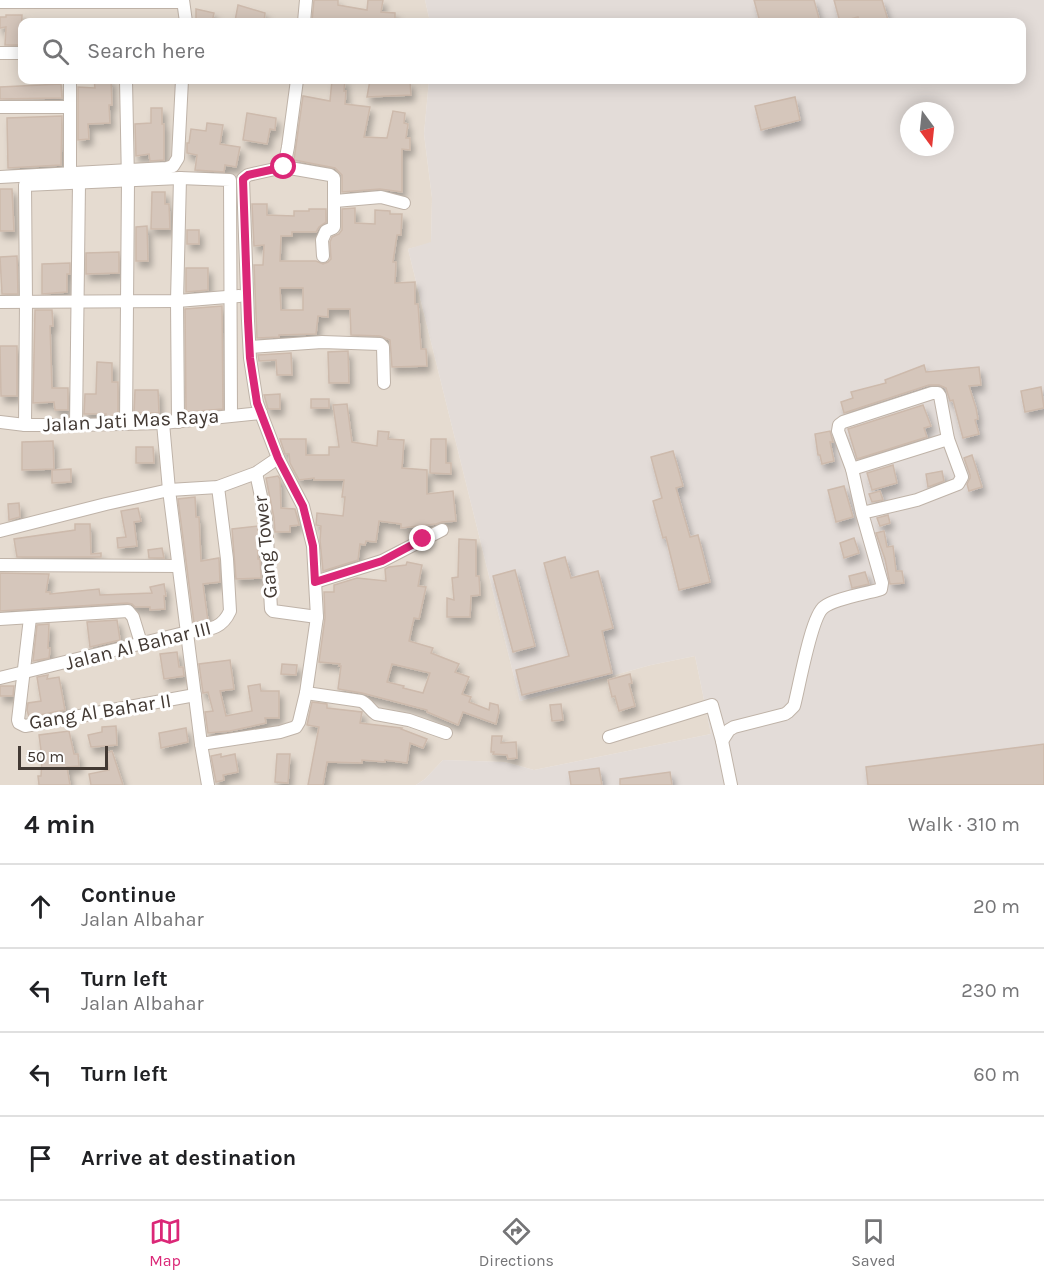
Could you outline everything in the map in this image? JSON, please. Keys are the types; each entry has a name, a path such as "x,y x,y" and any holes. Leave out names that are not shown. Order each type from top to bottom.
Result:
{"street":[{"path":"304,18 306,0"},
{"path":"0,2 183,1 185,18"},
{"path":"0,52 18,53"},
{"path":"70,84 70,173"},
{"path":"126,84 128,302 126,424"},
{"path":"26,425 25,185 79,183 173,166 178,159 182,84"},
{"path":"284,167 296,84"},
{"path":"0,107 70,107"},
{"path":"201,744 280,732 296,727 306,693 317,617 313,546 303,506 278,458 257,403 250,353 243,179 248,175 284,167 332,175 335,201 334,227 326,231 322,240 323,256"},
{"path":"0,177 70,173 230,180 231,415"},
{"path":"178,422 177,301 180,178"},
{"path":"76,425 79,183"},
{"path":"335,201 381,197 404,203"},
{"path":"0,302 177,301 247,295"},
{"path":"231,358 322,342 381,344 384,383"},
{"path":"722,741 729,730 734,727 784,714 794,706 814,622 821,609 831,603 880,589 882,583 862,513 852,469 838,431 839,425 937,392 940,396 948,439 962,477 958,484 917,500 862,513"},
{"name":"Jalan Jati Mas Raya","path":"0,422 26,425 163,423 261,413"},
{"path":"163,423 178,566 208,785"},
{"path":"852,469 948,439"},
{"path":"0,531 169,490 218,487 256,473 278,458"},
{"name":"Gang Tower","path":"256,473 266,520 271,608 273,611 317,617"},
{"name":"Jalan Al Bahar III","path":"0,678 188,632 214,628 222,624 230,611 227,559 218,487"},
{"path":"315,582 382,561 442,530"},
{"path":"0,565 178,566"},
{"path":"0,619 128,611 133,617 141,643"},
{"path":"23,673 30,618"},
{"name":"Gang Al Bahar II","path":"23,673 18,720 25,726 195,695"},
{"path":"306,693 361,701 376,714 408,720 446,733"},
{"path":"609,737 712,705 731,785"}],"shaded area":[{"path":"0,0 425,0 429,18 18,18 18,84 429,84 424,134 432,198 431,243 408,249 520,701 651,665 695,656 711,734 534,770 505,762 443,760 416,785 0,785"},
{"path":"425,0 1044,0 1044,785 416,785 443,760 505,762 534,770 711,734 695,656 651,665 520,701 408,249 431,242 432,198 424,134 429,84 1026,84 1026,18 429,18"}],"building":[{"path":"314,0 338,0 338,5 367,10 368,0 383,0 381,12 395,13 395,18 312,18"},
{"path":"754,0 814,0 819,18 759,18"},
{"path":"834,0 882,0 887,18 858,17 839,18"},
{"path":"238,5 265,13 264,18 236,18"},
{"path":"196,9 214,13 213,18 196,18"},
{"path":"6,15 22,15 22,18 18,18 18,45 5,45 6,27 0,28 0,17 6,17"},
{"path":"61,84 62,98 0,99 0,87"},
{"path":"94,84 111,84 110,123 88,124 89,139 78,140 78,87 95,88"},
{"path":"332,84 345,84 345,104 370,107 364,137 387,138 393,111 405,113 404,123 408,124 406,138 410,138 410,150 402,149 402,192 380,189 342,192 342,175 335,168 294,160 303,96 330,101"},
{"path":"369,84 410,84 411,95 367,97"},
{"path":"795,97 800,120 761,130 755,106"},
{"path":"151,108 162,108 164,160 150,161 149,154 136,156 135,124 151,123"},
{"path":"247,113 276,118 275,130 270,129 267,144 243,140"},
{"path":"62,116 61,165 8,168 7,118"},
{"path":"207,123 223,125 220,144 240,147 236,167 225,165 224,172 195,170 197,155 187,153 187,143 189,143 191,129 206,131"},
{"path":"0,189 12,189 14,231 0,231"},
{"path":"152,192 165,192 165,204 169,204 170,229 151,229"},
{"path":"252,204 267,204 267,215 294,216 294,211 326,209 326,222 316,232 292,232 292,236 281,236 280,261 316,261 323,264 331,259 332,237 342,230 342,209 355,208 355,223 375,224 375,210 402,214 401,235 397,235 393,262 396,262 395,283 415,282 415,304 418,304 421,349 426,349 427,366 392,367 390,340 380,336 351,335 350,309 328,309 328,317 318,316 316,334 257,338 254,265 263,265 264,245 254,246","holes":["280,288 303,288 303,310 281,310"]},
{"path":"147,226 148,261 136,261 136,227"},
{"path":"187,230 199,230 199,244 187,244"},
{"path":"119,252 119,273 86,274 86,253"},
{"path":"17,256 18,294 2,294 0,257"},
{"path":"70,263 70,274 67,274 67,292 42,294 42,264"},
{"path":"186,268 208,268 208,290 186,292"},
{"path":"222,306 223,409 186,412 185,309"},
{"path":"35,310 52,310 53,326 50,326 52,388 68,388 68,410 55,410 54,402 33,403"},
{"path":"0,346 17,346 17,396 1,396"},
{"path":"348,351 349,383 329,383 328,352"},
{"path":"291,353 292,375 277,375 276,360 259,361 258,355"},
{"path":"97,362 112,363 112,382 118,382 118,416 84,414 85,394 96,394"},
{"path":"924,365 926,372 979,367 981,385 969,386 976,408 978,419 975,420 979,434 963,438 953,400 950,401 946,388 939,385 929,385 844,413 841,402 853,398 851,392 886,383 885,380"},
{"path":"1041,387 1044,408 1025,412 1021,391"},
{"path":"135,390 158,390 159,413 134,413"},
{"path":"280,394 280,409 268,409 264,395"},
{"path":"311,399 329,399 329,408 311,408"},
{"path":"347,404 352,442 377,446 378,431 389,432 388,439 404,440 402,468 427,470 427,494 453,491 456,521 401,528 401,524 379,521 376,542 366,541 365,545 360,544 358,560 323,571 321,526 316,525 317,513 343,516 344,480 314,480 314,478 299,480 290,463 289,454 285,454 280,439 306,439 306,455 329,455 329,447 339,447 333,405"},
{"path":"923,405 931,426 924,428 927,437 857,459 848,429"},
{"path":"830,431 834,461 822,464 820,455 818,455 815,434"},
{"path":"431,439 446,439 446,463 451,463 451,474 430,473"},
{"path":"53,441 54,469 22,470 22,442"},
{"path":"136,447 153,447 154,463 136,463"},
{"path":"673,451 683,486 676,488 690,537 698,535 710,582 679,590 666,537 663,538 653,501 662,498 651,457"},
{"path":"972,455 982,487 969,491 967,484 970,475 964,458"},
{"path":"893,465 897,483 872,490 867,473"},
{"path":"71,469 71,482 52,483 52,470"},
{"path":"942,471 944,481 928,487 926,474"},
{"path":"278,476 281,508 295,509 299,524 290,526 290,532 275,532 266,478"},
{"path":"844,486 853,517 836,522 828,490"},
{"path":"880,491 883,500 872,502 869,494"},
{"path":"195,497 196,517 199,517 201,561 219,558 220,582 203,584 208,621 194,623 178,499"},
{"path":"19,503 20,517 9,520 8,504"},
{"path":"138,508 141,521 134,522 137,546 118,548 117,538 126,537 121,511"},
{"path":"888,515 890,523 880,526 877,518"},
{"path":"75,524 90,524 91,554 101,553 101,557 17,557 14,539 75,530"},
{"path":"258,526 258,559 260,559 261,578 236,579 232,529"},
{"path":"884,531 887,547 893,546 896,571 902,571 904,583 890,584 876,533"},
{"path":"854,538 859,553 844,558 840,543"},
{"path":"459,539 476,540 476,576 479,576 480,595 471,596 470,617 447,617 447,598 454,600 452,578 458,577"},
{"path":"162,548 164,558 149,558 148,550"},
{"path":"565,557 571,578 598,571 613,628 602,631 612,673 522,695 516,670 569,656 544,563"},
{"path":"407,562 422,565 418,586 426,587 419,619 414,618 409,641 433,648 431,653 459,664 455,672 469,677 462,694 471,697 469,702 489,710 490,703 498,705 496,724 463,712 458,725 427,712 427,710 338,689 340,664 319,662 325,618 324,592 334,592 334,585 357,578 386,581 385,569 406,565","holes":["392,664 430,673 423,693 387,682"]},
{"path":"515,570 535,646 513,652 493,576"},
{"path":"865,572 869,584 852,588 849,576"},
{"path":"0,573 49,574 46,592 50,594 99,589 100,595 152,593 150,587 164,584 165,609 150,610 150,607 135,607 127,603 0,611"},
{"path":"117,620 120,640 90,647 87,622"},
{"path":"49,624 49,658 33,661 37,625"},
{"path":"177,652 179,667 183,667 184,676 164,679 160,654"},
{"path":"230,660 234,689 220,691 226,716 252,711 248,686 260,684 261,691 279,691 279,718 265,718 266,723 208,733 205,712 213,711 208,692 203,693 199,664"},
{"path":"282,664 297,665 296,675 281,674"},
{"path":"630,674 632,683 629,684 635,706 619,711 615,696 612,697 608,680"},
{"path":"48,675 47,679 59,677 65,710 29,717 28,703 41,701 37,677"},
{"path":"0,686 14,686 13,696 0,696"},
{"path":"312,702 327,704 327,708 362,712 360,723 402,728 427,739 423,748 410,743 407,763 385,760 385,762 362,760 362,763 327,762 323,785 308,785 319,727 307,725"},
{"path":"561,704 563,720 552,721 550,705"},
{"path":"116,726 117,745 91,747 88,735 102,732 102,727"},
{"path":"186,728 188,742 161,748 159,733"},
{"path":"69,731 74,754 78,754 79,766 67,767 70,785 39,785 38,776 41,776 42,758 39,735"},
{"path":"492,736 502,736 501,743 516,742 517,758 508,759 507,755 493,754 494,752 491,752"},
{"path":"1044,744 1044,785 868,785 866,767"},
{"path":"112,751 123,785 91,785 89,774 109,770 106,753"},
{"path":"221,754 221,757 235,754 238,772 223,775 224,780 216,782 211,756"},
{"path":"277,754 290,754 288,783 275,782"},
{"path":"599,768 602,785 571,785 569,772"},
{"path":"670,772 672,785 620,785 620,779"}],"route":[{"path":"284,167 248,175 243,179 250,358 257,403 278,458 303,506 313,546 315,582 382,561 423,539"}]}
